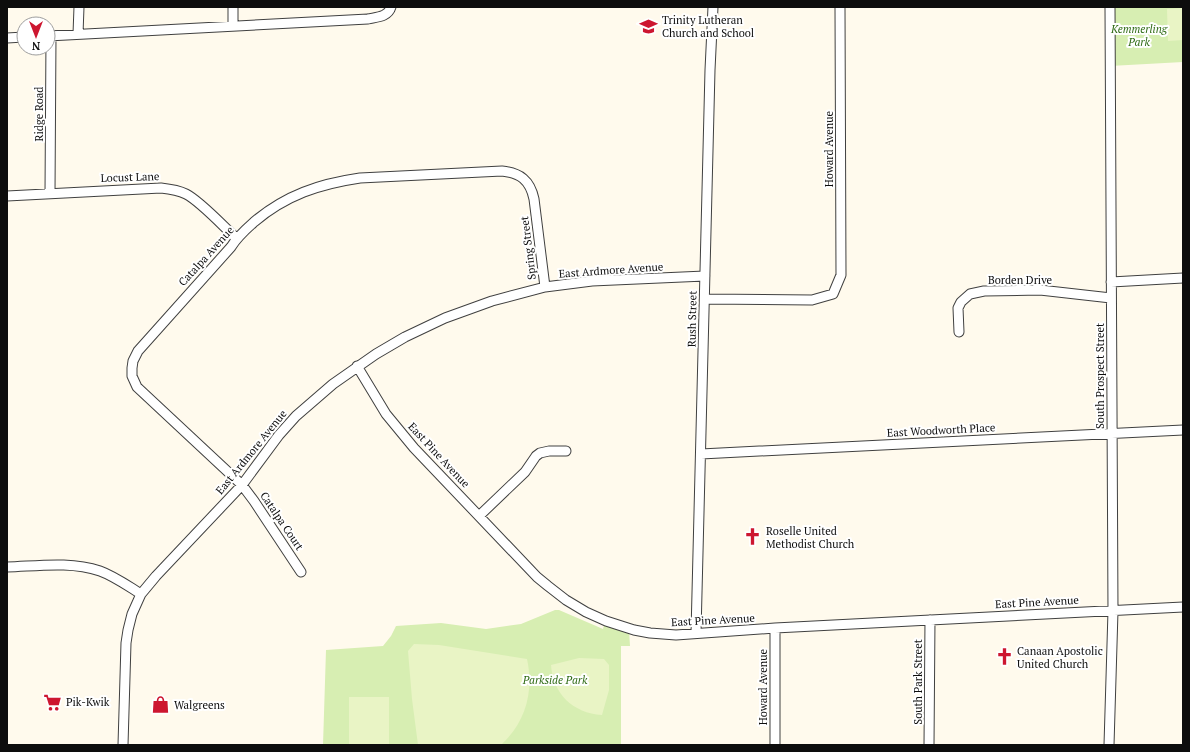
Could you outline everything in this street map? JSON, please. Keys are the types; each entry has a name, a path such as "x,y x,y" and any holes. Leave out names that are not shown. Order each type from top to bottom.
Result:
{"street":[{"path":"78,34 79,7"},
{"path":"233,7 234,26"},
{"name":"Rush Street","path":"696,633 710,70 713,7"},
{"name":"Howard Avenue","path":"705,299 812,300 832,294 841,276 840,7"},
{"name":"South Prospect Street","path":"1109,745 1113,611 1110,7"},
{"path":"56,36 368,19 383,16 391,8"},
{"name":"Ridge Road","path":"50,56 50,193"},
{"name":"Catalpa Avenue","path":"242,485 137,387 132,376 133,361 145,342 231,246 236,238 263,215 291,197 315,187 339,181 360,178 502,171 511,172 525,179 527,183"},
{"name":"Spring Street","path":"527,183 533,192 545,287"},
{"name":"Locust Lane","path":"7,196 161,188 175,189 188,194 236,238"},
{"name":"East Ardmore Avenue","path":"123,745 126,643 132,614 141,594 156,576 242,485 279,435 296,416 333,384 357,366 405,337 444,318 492,301 545,287 592,281 705,276"},
{"path":"1111,282 1183,278"},
{"name":"Borden Drive","path":"959,332 958,308 961,302 970,294 984,291 1040,290 1111,298"},
{"name":"East Pine Avenue","path":"357,366 377,400 395,426 414,448 537,576 566,600 586,612 606,621 634,630 676,635 775,628 1113,611 1183,606"},
{"name":"East Woodworth Place","path":"701,454 1183,430"},
{"path":"479,516 525,472 536,456 540,453 549,451 566,451"},
{"name":"Catalpa Court","path":"242,485 301,572"},
{"path":"7,567 64,565 80,566 107,574 141,594"},
{"name":"South Park Street","path":"929,745 930,620"},
{"name":"Howard Avenue","path":"775,628 775,745"}],"green space":[{"name":"Kemmerling Park","path":"1110,7 1183,7 1183,62 1110,66"},
{"path":"1182,8 1183,40 1168,41 1167,9"},
{"name":"Parkside Park","path":"555,610 559,610 603,629 604,625 607,623 629,630 630,646 621,646 621,745 323,745 326,650 383,646 391,636 396,626 441,623 486,629 521,624"},
{"path":"414,644 439,645 527,659 529,683 526,705 517,726 501,745 418,745 408,651"},
{"path":"579,658 604,659 609,665 609,690 602,715 582,710 574,706 560,693 556,685 551,665"},
{"path":"349,697 389,697 389,745 349,745"}],"place":[{"name":"Trinity Lutheran Church and School","path":"649,26"},
{"name":"Roselle United Methodist Church","path":"753,537"},
{"name":"Canaan Apostolic United Church","path":"1004,657"},
{"name":"Pik-Kwik","path":"53,702"},
{"name":"Walgreens","path":"161,705"}]}
